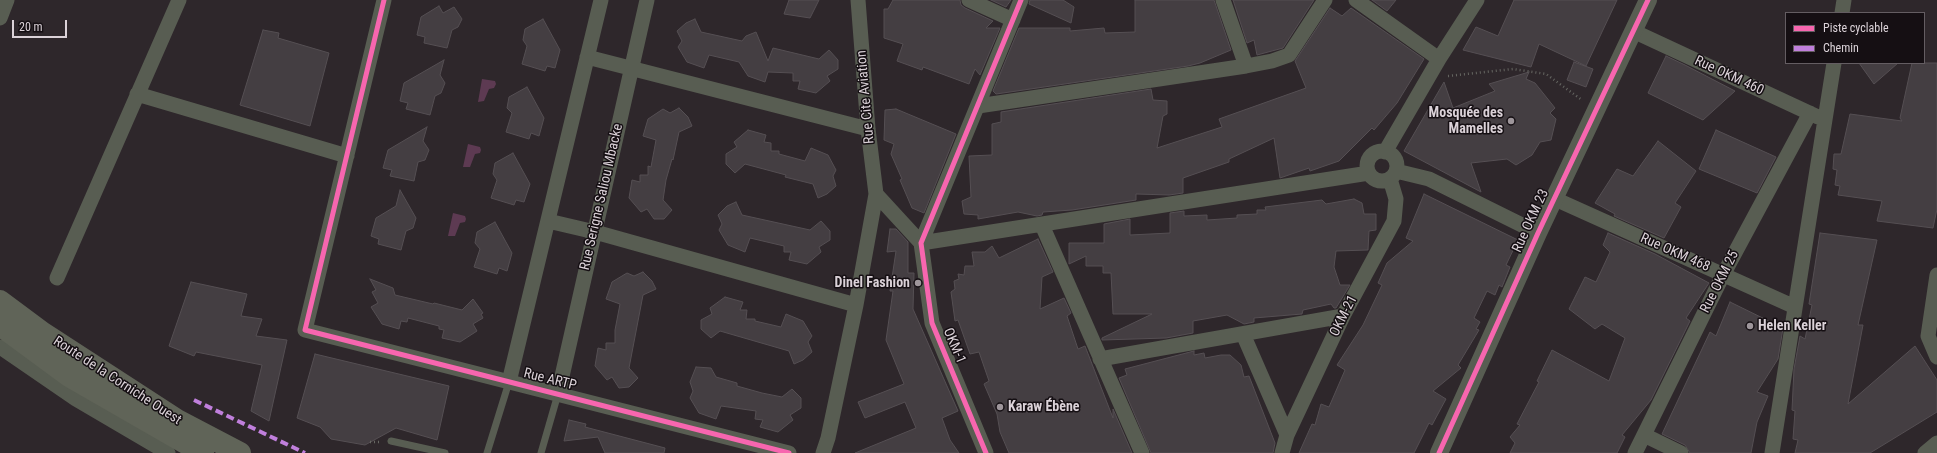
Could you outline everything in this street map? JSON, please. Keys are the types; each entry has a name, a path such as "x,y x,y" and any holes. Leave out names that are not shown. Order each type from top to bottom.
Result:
{"highway":[{"name":"Route de la Corniche Ouest","path":"0,301 49,338 177,420 240,453"},
{"name":"Route de la Corniche Ouest","path":"0,325 69,376 203,453"}],"street":[{"path":"0,18 7,0"},
{"path":"57,278 179,0"},
{"path":"137,94 347,156 384,0"},
{"path":"508,382 601,0"},
{"name":"Rue Serigne Saliou Mbacke","path":"558,394 647,0"},
{"name":"Rue Cite Aviation","path":"823,453 828,438 856,305 876,194 868,129 858,0"},
{"path":"969,0 1013,20"},
{"path":"921,243 1021,0"},
{"path":"1223,0 1246,66"},
{"path":"978,106 1246,66 1289,55 1325,0"},
{"path":"1356,0 1436,65"},
{"path":"1385,152 1436,65 1477,0"},
{"name":"Rue OKM 23","path":"1441,452 1538,233 1600,105 1648,0"},
{"path":"1842,12 1844,0"},
{"name":"Rue OKM 460","path":"1633,32 1825,120"},
{"path":"587,58 868,129"},
{"path":"1772,453 1834,64"},
{"name":"Rue OKM 25","path":"1635,453 1723,275 1810,113"},
{"path":"1393,175 1397,166 1394,157 1385,152 1376,153 1369,159 1369,173 1375,180 1380,181 1393,175 1429,179 1538,233"},
{"name":"Rue ARTP","path":"347,156 306,330 789,453"},
{"path":"921,243 1369,173"},
{"name":"OKM-21","path":"1282,453 1287,435 1342,316 1394,222 1396,199 1393,175"},
{"path":"876,194 921,243"},
{"name":"Rue OKM 468","path":"1554,199 1795,307"},
{"path":"548,222 595,232 856,305"},
{"path":"1042,225 1142,453"},
{"name":"OKM-1","path":"921,243 932,323 986,453"},
{"path":"1937,275 1928,336 1937,357"},
{"path":"1100,359 1342,316"},
{"path":"1243,334 1287,435"},
{"path":"0,346 76,399 168,453"},
{"path":"1644,435 1681,453"},
{"path":"1925,453 1937,443"}],"lane":[{"path":"487,453 508,382"},
{"path":"541,453 558,394"},
{"path":"391,441 445,453"}],"path":[{"path":"1436,65 1448,76 1513,69 1546,74 1581,99 1600,105"}],"shaded area":[{"path":"482,79 495,81 496,84 494,88 489,89 484,101 478,102"},
{"path":"468,144 480,147 481,150 480,153 475,154 470,167 463,167"},
{"path":"453,213 465,216 466,219 465,222 460,223 455,236 448,236"}],"building":[{"path":"789,0 819,0 810,18 784,14"},
{"path":"893,0 960,0 961,5 965,8 993,21 986,28 1000,28 980,75 975,69 969,84 923,67 922,70 897,61 903,44 884,38 884,9 888,9"},
{"path":"991,0 1011,0 1006,7"},
{"path":"1030,0 1063,0 1074,7 1071,23 1029,4"},
{"path":"1135,0 1214,0 1231,50 1200,63 1188,66 996,94 993,91 1019,28 1070,28 1070,31 1104,28 1105,33 1135,32"},
{"path":"1233,0 1314,0 1283,48 1257,55 1254,40 1247,43"},
{"path":"1372,0 1396,0 1387,11"},
{"path":"1514,0 1617,0 1586,66 1539,44 1531,67 1463,50 1476,27 1498,36"},
{"path":"439,6 443,13 454,7 462,19 458,27 452,30 447,48 424,43 425,37 417,35 421,17"},
{"path":"1330,8 1342,16 1351,8 1424,59 1397,103 1374,130 1372,128 1339,161 1310,171 1309,168 1280,178 1274,138 1229,159 1229,162 1183,178 1183,193 1169,195 1136,194 1136,200 1072,210 1043,212 1042,215 1037,216 1018,212 978,219 978,215 964,214 962,201 971,197 969,156 992,155 992,124 1001,122 1001,112 1151,89 1153,100 1167,101 1167,114 1163,116 1157,148 1222,127 1219,119 1306,88 1295,61"},
{"path":"543,19 560,50 555,68 547,66 545,71 522,64 527,46 523,40 525,29"},
{"path":"695,19 701,32 742,41 746,36 756,32 768,61 773,48 819,59 829,50 838,60 838,69 827,76 830,81 816,93 798,89 800,81 793,81 793,73 768,72 765,82 748,76 739,62 709,55 704,68 687,62 678,47 682,41 677,31 686,23"},
{"path":"263,30 279,33 278,38 329,53 310,126 240,105"},
{"path":"1666,56 1735,91 1703,120 1648,93"},
{"path":"444,60 440,75 445,83 441,93 435,96 430,115 406,109 408,103 400,101 404,83"},
{"path":"1574,62 1593,69 1586,87 1567,80"},
{"path":"1937,63 1937,209 1933,228 1877,221 1882,201 1838,195 1840,186 1835,185 1837,170 1833,169 1834,154 1841,154 1850,114 1902,121 1900,118 1912,64"},
{"path":"1860,64 1897,64 1874,84"},
{"path":"1529,72 1526,79 1535,83 1555,108 1550,113 1556,119 1551,140 1540,142 1532,155 1516,165 1507,159 1471,163 1481,192 1404,151 1444,82 1453,108 1495,91 1489,84"},
{"path":"527,87 544,118 539,136 531,133 529,139 506,132 512,113 507,108 509,97"},
{"path":"679,108 688,117 692,126 679,132 673,160 672,159 666,180 663,200 672,210 664,219 654,219 647,209 641,212 629,198 632,180 640,182 640,175 648,175 648,166 651,167 656,140 643,136 648,119 663,109 670,113"},
{"path":"896,109 956,134 924,213 912,208 891,154 894,144 884,140 885,110"},
{"path":"427,127 423,141 429,150 425,160 418,162 414,181 390,176 392,170 383,168 388,150"},
{"path":"748,130 766,135 764,142 771,143 771,151 779,151 779,154 805,161 811,148 828,155 836,170 833,176 836,186 827,194 818,198 813,184 785,177 786,175 745,164 735,173 726,164 726,154 737,147 734,142"},
{"path":"1716,130 1776,157 1757,193 1699,169"},
{"path":"1658,141 1696,171 1675,203 1681,207 1664,238 1614,216 1615,214 1595,203 1617,169 1633,176"},
{"path":"513,153 530,184 524,202 516,200 514,205 491,198 497,180 493,174 495,163"},
{"path":"400,190 416,218 413,228 406,231 401,250 378,244 379,239 371,236 376,218 396,206"},
{"path":"1424,194 1518,240 1506,265 1510,267 1502,287 1499,285 1495,295 1487,291 1474,318 1480,322 1476,329 1479,330 1458,365 1461,368 1433,391 1446,399 1432,425 1429,423 1414,453 1299,453 1312,424 1315,425 1321,404 1329,407 1345,370 1337,365 1363,325 1382,285 1378,283 1387,263 1413,241 1406,238"},
{"path":"1354,199 1362,203 1364,214 1376,214 1376,230 1369,231 1368,250 1336,251 1334,267 1340,285 1350,285 1336,308 1334,308 1331,304 1303,310 1302,314 1254,318 1254,322 1244,324 1227,315 1193,321 1193,333 1166,338 1102,340 1102,338 1152,314 1113,314 1111,273 1103,273 1103,266 1086,266 1086,256 1069,264 1069,243 1104,243 1104,224 1130,219 1130,235 1170,233 1170,213 1184,211 1184,216 1207,215 1207,220 1237,218 1237,215 1257,214 1257,210 1266,210 1265,207 1322,200 1326,204"},
{"path":"736,202 742,215 810,230 821,221 830,231 830,240 819,247 821,252 807,264 789,260 791,252 784,252 784,246 750,238 745,252 728,245 719,230 722,224 718,215 727,206"},
{"path":"495,222 512,253 507,271 499,268 497,274 474,267 480,249 475,243 477,232"},
{"path":"890,229 896,229 908,242 908,273 914,273 913,309 958,411 942,418 950,440 959,453 855,453 916,428 905,402 865,418 858,402 904,384 886,340 893,291 890,291 896,251 887,252"},
{"path":"1608,233 1655,254 1709,283 1686,318 1690,321 1651,400 1622,435 1625,437 1617,453 1510,453 1515,443 1510,437 1520,425 1517,424 1539,382 1537,381 1552,350 1609,381 1625,338 1602,324 1595,329 1569,309 1585,277 1596,282 1610,252 1603,245"},
{"path":"1820,233 1877,240 1858,325 1863,325 1848,404 1915,346 1937,380 1937,412 1870,453 1795,453 1798,440 1793,439 1795,411 1792,410 1794,369 1800,336 1805,339 1812,305 1809,304"},
{"path":"1038,239 1053,272 1042,277 1040,309 1064,298 1071,313 1067,316 1078,349 1085,346 1113,418 1113,409 1132,453 1009,453 1000,432 997,414 984,384 989,381 979,352 970,354 958,320 955,321 951,292 955,289 954,281 959,279 958,274 964,275 965,266 974,266 972,252 985,252 992,246 999,258"},
{"path":"643,272 652,281 656,289 643,295 629,368 638,378 629,387 619,388 612,377 607,380 595,366 598,348 606,350 606,343 615,343 615,330 620,304 606,299 612,282 627,273 634,276"},
{"path":"370,279 393,288 395,295 462,310 473,299 483,313 481,314 483,318 473,324 477,331 460,342 442,338 444,330 439,329 439,326 408,318 407,322 401,321 399,329 382,324 371,307 378,303 372,292 376,290"},
{"path":"191,282 247,294 241,316 262,319 256,336 287,340 269,421 251,411 262,365 196,352 194,356 169,346"},
{"path":"725,297 743,302 740,310 747,310 746,319 755,319 755,321 781,327 786,314 803,321 812,336 808,342 812,352 803,360 794,364 789,351 720,331 711,338 701,329 701,320 712,314 710,308"},
{"path":"1730,302 1783,328 1778,359 1757,392 1768,396 1757,422 1751,453 1690,453 1685,445 1662,434 1710,332 1716,336"},
{"path":"1194,351 1194,355 1204,353 1205,358 1230,355 1241,365 1244,377 1249,376 1275,443 1273,453 1151,453 1119,378 1127,375 1125,369"},
{"path":"315,354 449,386 437,440 396,428 365,445 331,439 320,427 297,418"},
{"path":"696,367 711,368 716,377 737,383 737,386 762,393 782,397 792,389 801,398 801,408 790,415 793,420 778,432 760,427 763,420 755,419 756,411 721,406 716,419 699,413 690,398 693,391 690,382"},
{"path":"569,420 586,424 585,427 665,448 664,453 605,453 598,437 564,441"}],"marked path":[{"path":"194,400 305,453"}],"cycle path":[{"path":"384,0 305,330 789,453"},
{"path":"986,453 932,323 921,243 1021,0"},
{"path":"1439,453 1538,233 1648,0"}],"place":[{"name":"Mosquée des Mamelles","path":"1511,121"},
{"name":"Dinel Fashion","path":"918,283"},
{"name":"Helen Keller","path":"1750,326"},
{"name":"Karaw Ébène","path":"1000,407"}]}
